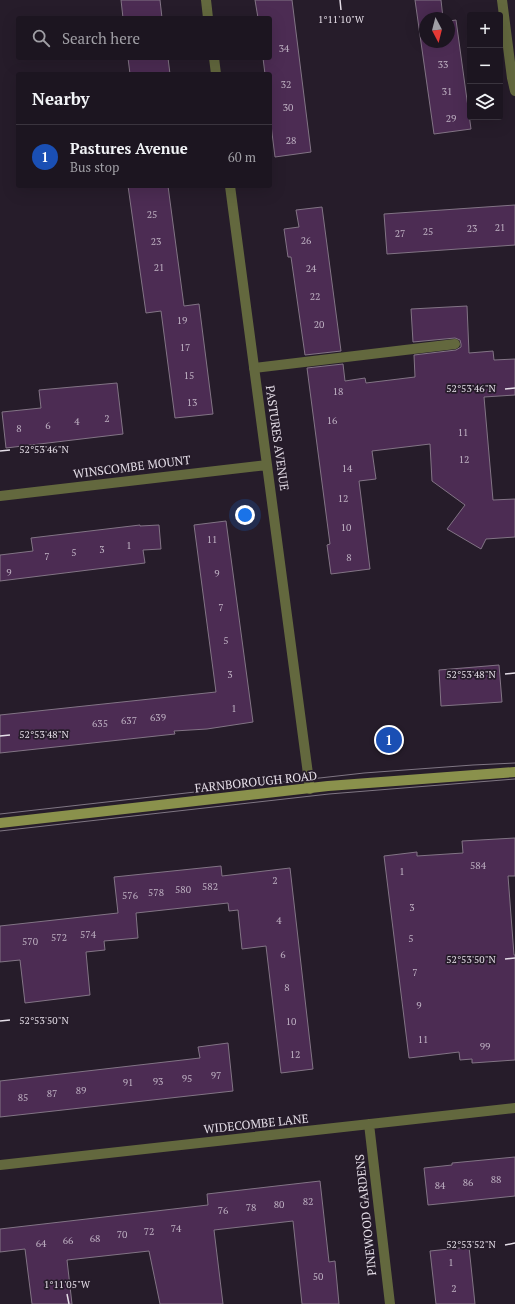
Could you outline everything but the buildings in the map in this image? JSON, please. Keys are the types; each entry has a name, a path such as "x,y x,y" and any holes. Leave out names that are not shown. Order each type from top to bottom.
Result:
{"street":[{"path":"206,0 208,16"},
{"path":"502,0 515,91"},
{"path":"214,60 216,72"},
{"name":"PASTURES AVENUE","path":"230,188 310,789"},
{"path":"254,368 455,344"},
{"name":"WINSCOMBE MOUNT","path":"0,496 267,465"},
{"name":"FARNBOROUGH ROAD","path":"0,824 310,789 515,772"},
{"name":"WIDECOMBE LANE","path":"0,1165 515,1108"},
{"name":"PINEWOOD GARDENS","path":"369,1124 390,1304"}],"tram line":[{"path":"0,814 364,773 515,763"},
{"path":"0,831 329,794 515,779"}],"place":[{"name":"Pastures Avenue","path":"389,740"}]}
